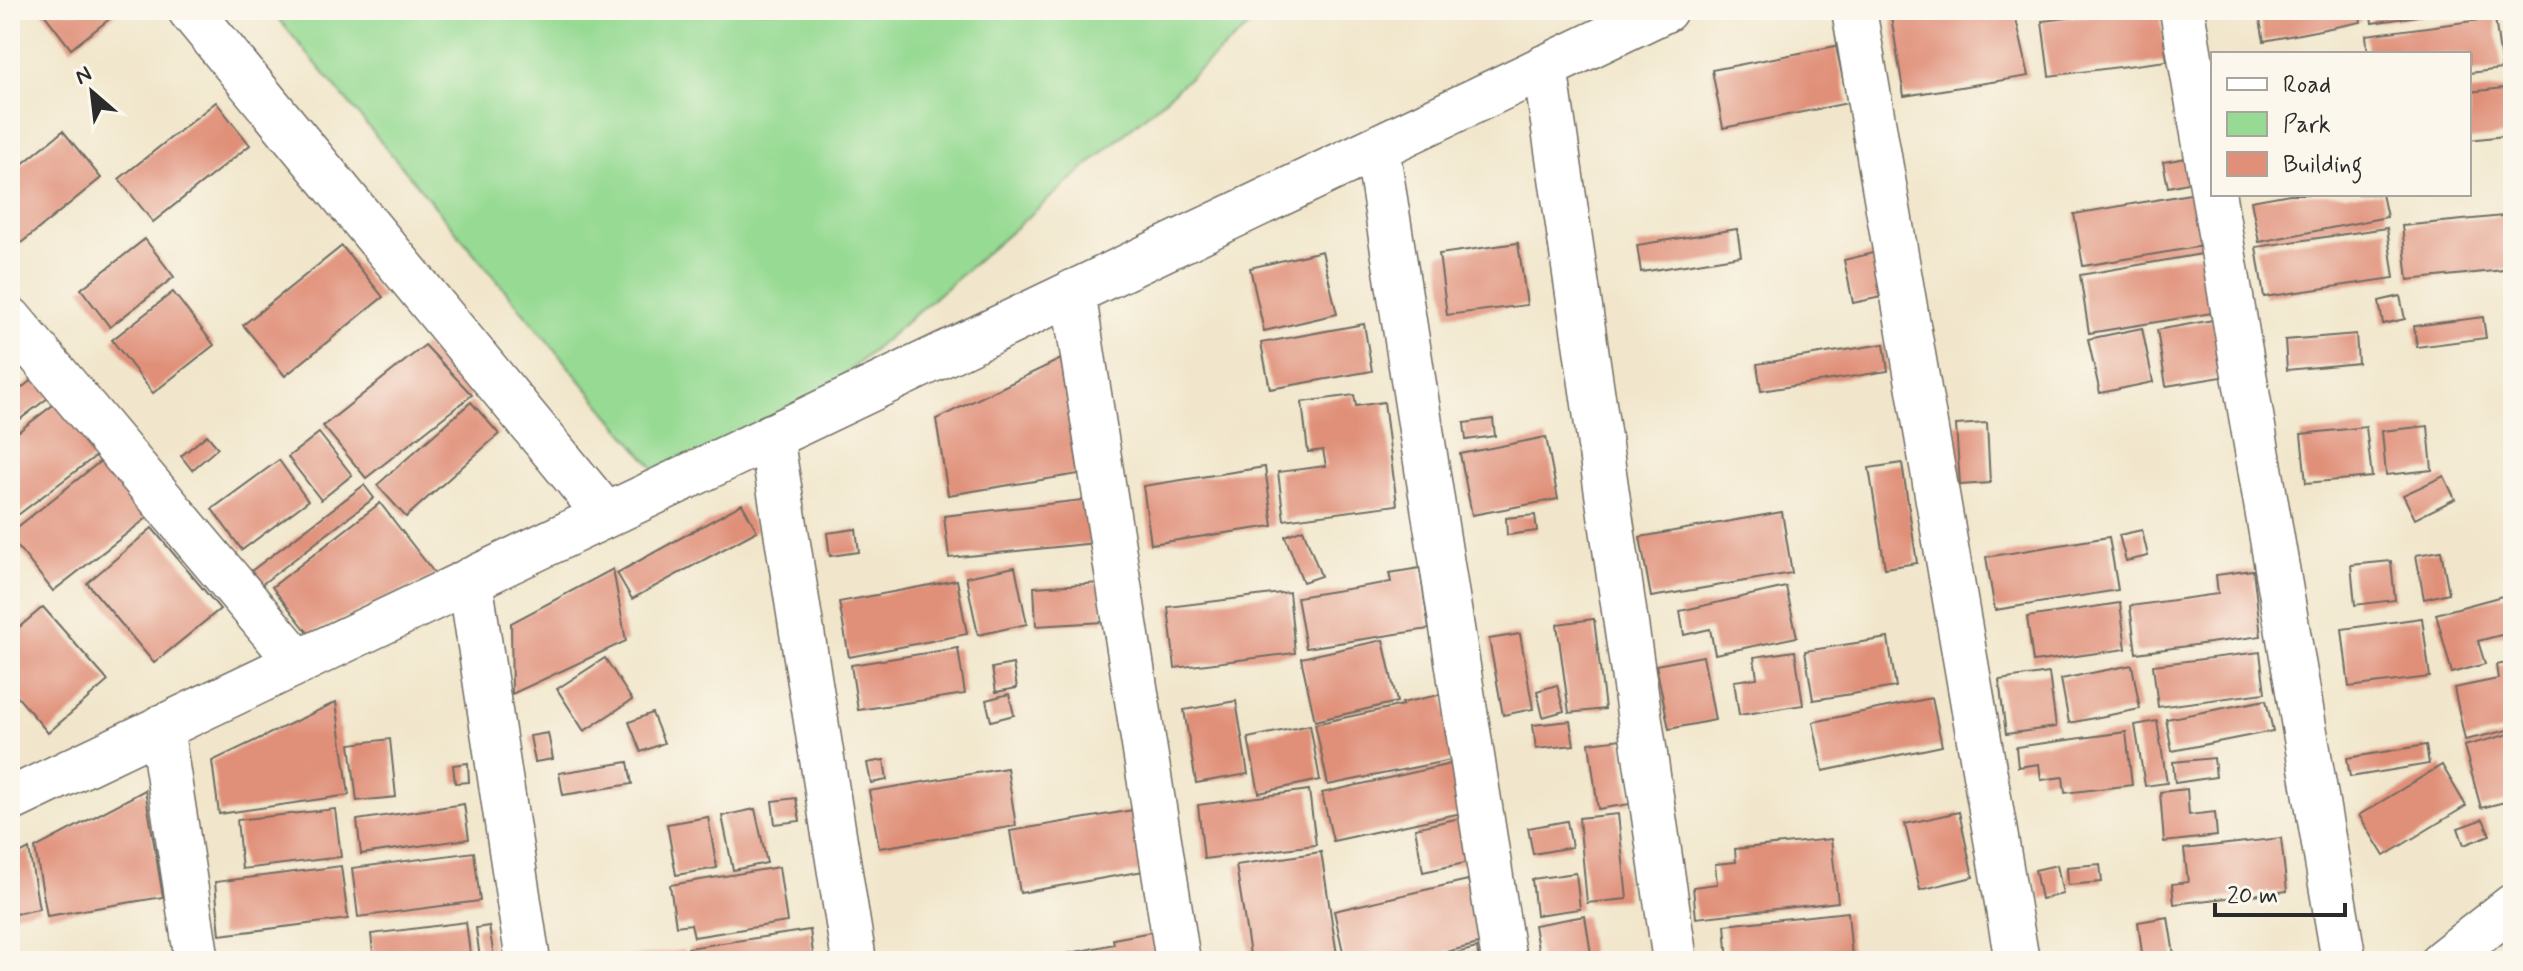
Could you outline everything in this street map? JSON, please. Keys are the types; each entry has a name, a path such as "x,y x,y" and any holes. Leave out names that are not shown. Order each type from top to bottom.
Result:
{"street":[{"path":"190,10 606,515"},
{"path":"14,791 161,727 1665,10"},
{"path":"1854,10 2017,961"},
{"path":"2182,10 2211,180"},
{"path":"1545,67 1675,961"},
{"path":"1377,148 1504,961"},
{"path":"2214,196 2344,961"},
{"path":"1073,292 1178,961"},
{"path":"10,319 298,662"},
{"path":"771,436 854,961"},
{"path":"470,580 528,961"},
{"path":"161,727 197,961"},
{"path":"2443,961 2513,906"}],"green space":[{"path":"271,10 1268,10 789,423 655,470"}],"building":[{"path":"41,10 73,12 121,10 71,49"},
{"path":"1890,10 2014,10 2029,76 1904,96"},
{"path":"2160,10 2167,61 2049,76 2042,21"},
{"path":"2258,10 2359,10 2361,22 2264,41"},
{"path":"2370,10 2444,10 2444,12 2372,23"},
{"path":"2495,18 2502,69 2471,73 2471,52 2368,52 2366,35"},
{"path":"1836,46 1848,103 1723,128 1712,70"},
{"path":"2513,87 2513,135 2471,140 2471,92"},
{"path":"216,102 250,145 153,222 119,179"},
{"path":"63,131 101,178 21,243 10,229 10,174"},
{"path":"2192,157 2197,181 2168,187 2163,162"},
{"path":"2196,193 2204,246 2083,266 2074,214"},
{"path":"2279,196 2382,196 2387,217 2259,242 2251,201"},
{"path":"2513,215 2513,269 2408,280 2402,226"},
{"path":"2387,228 2394,278 2264,297 2256,247"},
{"path":"1737,229 1741,256 1641,272 1637,245"},
{"path":"145,239 174,277 110,327 81,289"},
{"path":"1518,243 1527,305 1447,315 1439,254"},
{"path":"342,246 383,297 285,376 243,325"},
{"path":"1322,251 1337,314 1264,331 1250,268"},
{"path":"1877,252 1886,296 1853,303 1844,260"},
{"path":"2202,254 2212,313 2089,333 2080,275"},
{"path":"173,292 214,345 153,393 112,340"},
{"path":"2400,296 2405,319 2383,324 2379,301"},
{"path":"2483,317 2486,338 2417,347 2414,326"},
{"path":"2213,320 2222,377 2166,386 2157,330"},
{"path":"1364,324 1372,371 1270,389 1261,343"},
{"path":"2142,328 2153,382 2100,393 2088,339"},
{"path":"2356,334 2358,363 2287,370 2285,340"},
{"path":"10,338 29,363 10,377"},
{"path":"1884,344 1888,371 1761,391 1757,364"},
{"path":"425,345 472,395 366,478 323,426"},
{"path":"1061,359 1079,474 948,495 936,419"},
{"path":"38,375 53,394 10,427 10,397"},
{"path":"1354,395 1356,406 1384,402 1397,505 1284,520 1278,472 1326,466 1323,450 1308,452 1302,402"},
{"path":"61,399 101,452 10,521 10,438"},
{"path":"471,402 499,434 406,517 377,485"},
{"path":"1493,419 1495,436 1466,440 1464,423"},
{"path":"1987,423 1990,483 1960,485 1956,425"},
{"path":"2428,426 2432,470 2386,475 2382,431"},
{"path":"2366,427 2372,477 2306,483 2301,434"},
{"path":"319,433 352,475 321,500 288,457"},
{"path":"207,435 218,448 192,470 181,456"},
{"path":"1546,437 1558,499 1472,515 1460,454"},
{"path":"107,456 152,514 53,591 10,533"},
{"path":"279,460 308,501 242,550 212,509"},
{"path":"1902,463 1917,563 1885,568 1869,468"},
{"path":"1265,467 1273,526 1151,544 1143,486"},
{"path":"2444,476 2455,499 2415,519 2403,495"},
{"path":"364,485 374,498 261,585 250,572"},
{"path":"1090,499 1095,543 949,558 944,516"},
{"path":"380,503 436,575 309,634 272,587"},
{"path":"742,504 757,531 632,599 617,573"},
{"path":"1782,512 1792,573 1651,597 1640,537"},
{"path":"1535,515 1537,531 1507,535 1506,518"},
{"path":"152,528 220,609 154,663 87,583"},
{"path":"856,529 859,552 830,556 827,533"},
{"path":"1303,529 1321,576 1303,582 1285,536"},
{"path":"2142,530 2148,556 2126,561 2119,535"},
{"path":"2109,537 2118,590 1995,610 1986,557"},
{"path":"2441,551 2449,593 2424,599 2416,555"},
{"path":"2391,561 2395,600 2355,605 2351,565"},
{"path":"1015,567 1027,624 978,635 966,577"},
{"path":"1420,568 1429,629 1306,648 1297,597 1391,582 1389,573"},
{"path":"613,569 626,641 512,694 511,623"},
{"path":"2253,570 2261,636 2136,653 2130,606 2218,594 2216,575"},
{"path":"957,580 967,634 849,657 839,602"},
{"path":"1102,583 1103,622 1036,626 1034,587"},
{"path":"1786,587 1797,637 1715,654 1710,629 1684,635 1680,611"},
{"path":"1289,592 1295,653 1175,668 1168,607"},
{"path":"2506,595 2513,632 2478,641 2485,664 2452,673 2436,614"},
{"path":"2120,603 2126,649 2033,662 2027,617"},
{"path":"43,607 108,681 48,733 10,688 10,635"},
{"path":"2422,618 2430,677 2349,687 2342,629"},
{"path":"1594,619 1605,709 1569,713 1557,624"},
{"path":"1520,634 1533,709 1503,715 1489,639"},
{"path":"1888,638 1896,687 1813,700 1805,651"},
{"path":"1383,640 1397,702 1315,721 1301,658"},
{"path":"958,648 965,694 858,710 851,665"},
{"path":"1795,651 1803,705 1739,715 1734,681 1757,678 1754,657"},
{"path":"2260,652 2265,693 2158,707 2153,665"},
{"path":"1703,656 1715,720 1669,729 1656,665"},
{"path":"605,658 632,700 584,731 557,689"},
{"path":"2513,662 2513,729 2465,740 2454,688 2498,679 2496,665"},
{"path":"1013,664 1017,688 996,692 992,668"},
{"path":"2132,665 2140,709 2069,723 2061,679"},
{"path":"2049,673 2056,727 2006,734 1999,680"},
{"path":"1557,685 1564,711 1543,717 1537,691"},
{"path":"1009,694 1014,715 991,721 986,700"},
{"path":"1443,694 1456,759 1328,785 1315,724"},
{"path":"1932,698 1942,746 1823,771 1813,722"},
{"path":"2266,700 2273,731 2172,751 2166,719"},
{"path":"1236,701 1248,774 1196,783 1184,710"},
{"path":"336,702 349,795 219,814 212,761"},
{"path":"652,713 664,743 641,752 629,722"},
{"path":"1570,721 1574,745 1536,749 1533,725"},
{"path":"2157,721 2167,783 2145,786 2135,725"},
{"path":"1310,725 1320,780 1259,793 1248,738"},
{"path":"2126,732 2132,785 2065,793 2063,777 2041,780 2039,764 2018,767 2016,747"},
{"path":"548,733 553,759 535,762 530,736"},
{"path":"2513,733 2513,800 2481,808 2464,746"},
{"path":"390,739 396,797 357,801 350,744"},
{"path":"1621,739 1630,804 1598,809 1589,743"},
{"path":"2426,745 2429,764 2350,777 2347,758"},
{"path":"2214,758 2216,777 2175,783 2173,762"},
{"path":"884,760 887,780 871,783 867,763"},
{"path":"628,762 632,784 563,795 559,773"},
{"path":"468,763 469,782 455,783 453,765"},
{"path":"1455,763 1466,812 1333,841 1322,793"},
{"path":"2442,765 2466,806 2384,856 2359,815"},
{"path":"1007,768 1016,826 879,848 869,791"},
{"path":"2187,789 2189,815 2215,812 2217,836 2164,842 2160,792"},
{"path":"145,790 163,897 47,916 35,848"},
{"path":"1309,790 1316,845 1204,859 1198,805"},
{"path":"796,798 800,821 775,824 772,801"},
{"path":"464,804 469,839 361,854 357,820"},
{"path":"1145,808 1155,869 1020,893 1010,831"},
{"path":"335,809 341,857 242,869 237,820"},
{"path":"755,809 767,863 733,870 722,816"},
{"path":"1959,812 1973,877 1920,890 1905,824"},
{"path":"1618,814 1627,899 1587,903 1579,818"},
{"path":"708,817 717,868 676,875 667,824"},
{"path":"1465,817 1474,861 1423,872 1415,828"},
{"path":"2483,819 2490,835 2464,845 2458,828"},
{"path":"1567,821 1572,847 1533,854 1528,828"},
{"path":"2281,838 2287,891 2174,904 2172,884 2188,882 2184,849"},
{"path":"1831,839 1838,902 1696,918 1693,887 1717,884 1715,864 1736,862 1735,849"},
{"path":"29,849 39,909 10,915 10,859"},
{"path":"474,852 480,901 358,917 352,868"},
{"path":"1321,852 1338,961 1251,961 1236,865"},
{"path":"2100,864 2102,882 2068,885 2067,867"},
{"path":"2057,865 2063,894 2041,899 2035,870"},
{"path":"341,866 348,919 220,935 215,882"},
{"path":"779,867 787,922 694,937 691,924 676,926 670,885"},
{"path":"1576,873 1580,909 1536,915 1532,879"},
{"path":"1468,880 1483,943 1409,961 1345,961 1334,911"},
{"path":"1848,912 1852,958 1728,961 1725,925"},
{"path":"1585,916 1591,954 1540,961 1534,925"},
{"path":"2168,917 2175,961 2143,961 2138,922"},
{"path":"466,922 471,961 374,961 371,934"},
{"path":"489,926 494,957 480,959 476,928"},
{"path":"810,930 814,961 690,961 688,948"},
{"path":"1157,931 1163,961 1032,961 1114,944 1113,939"},
{"path":"1477,948 1479,961 1427,961 1427,960"},
{"path":"684,950 685,961 609,961 609,959"}]}
